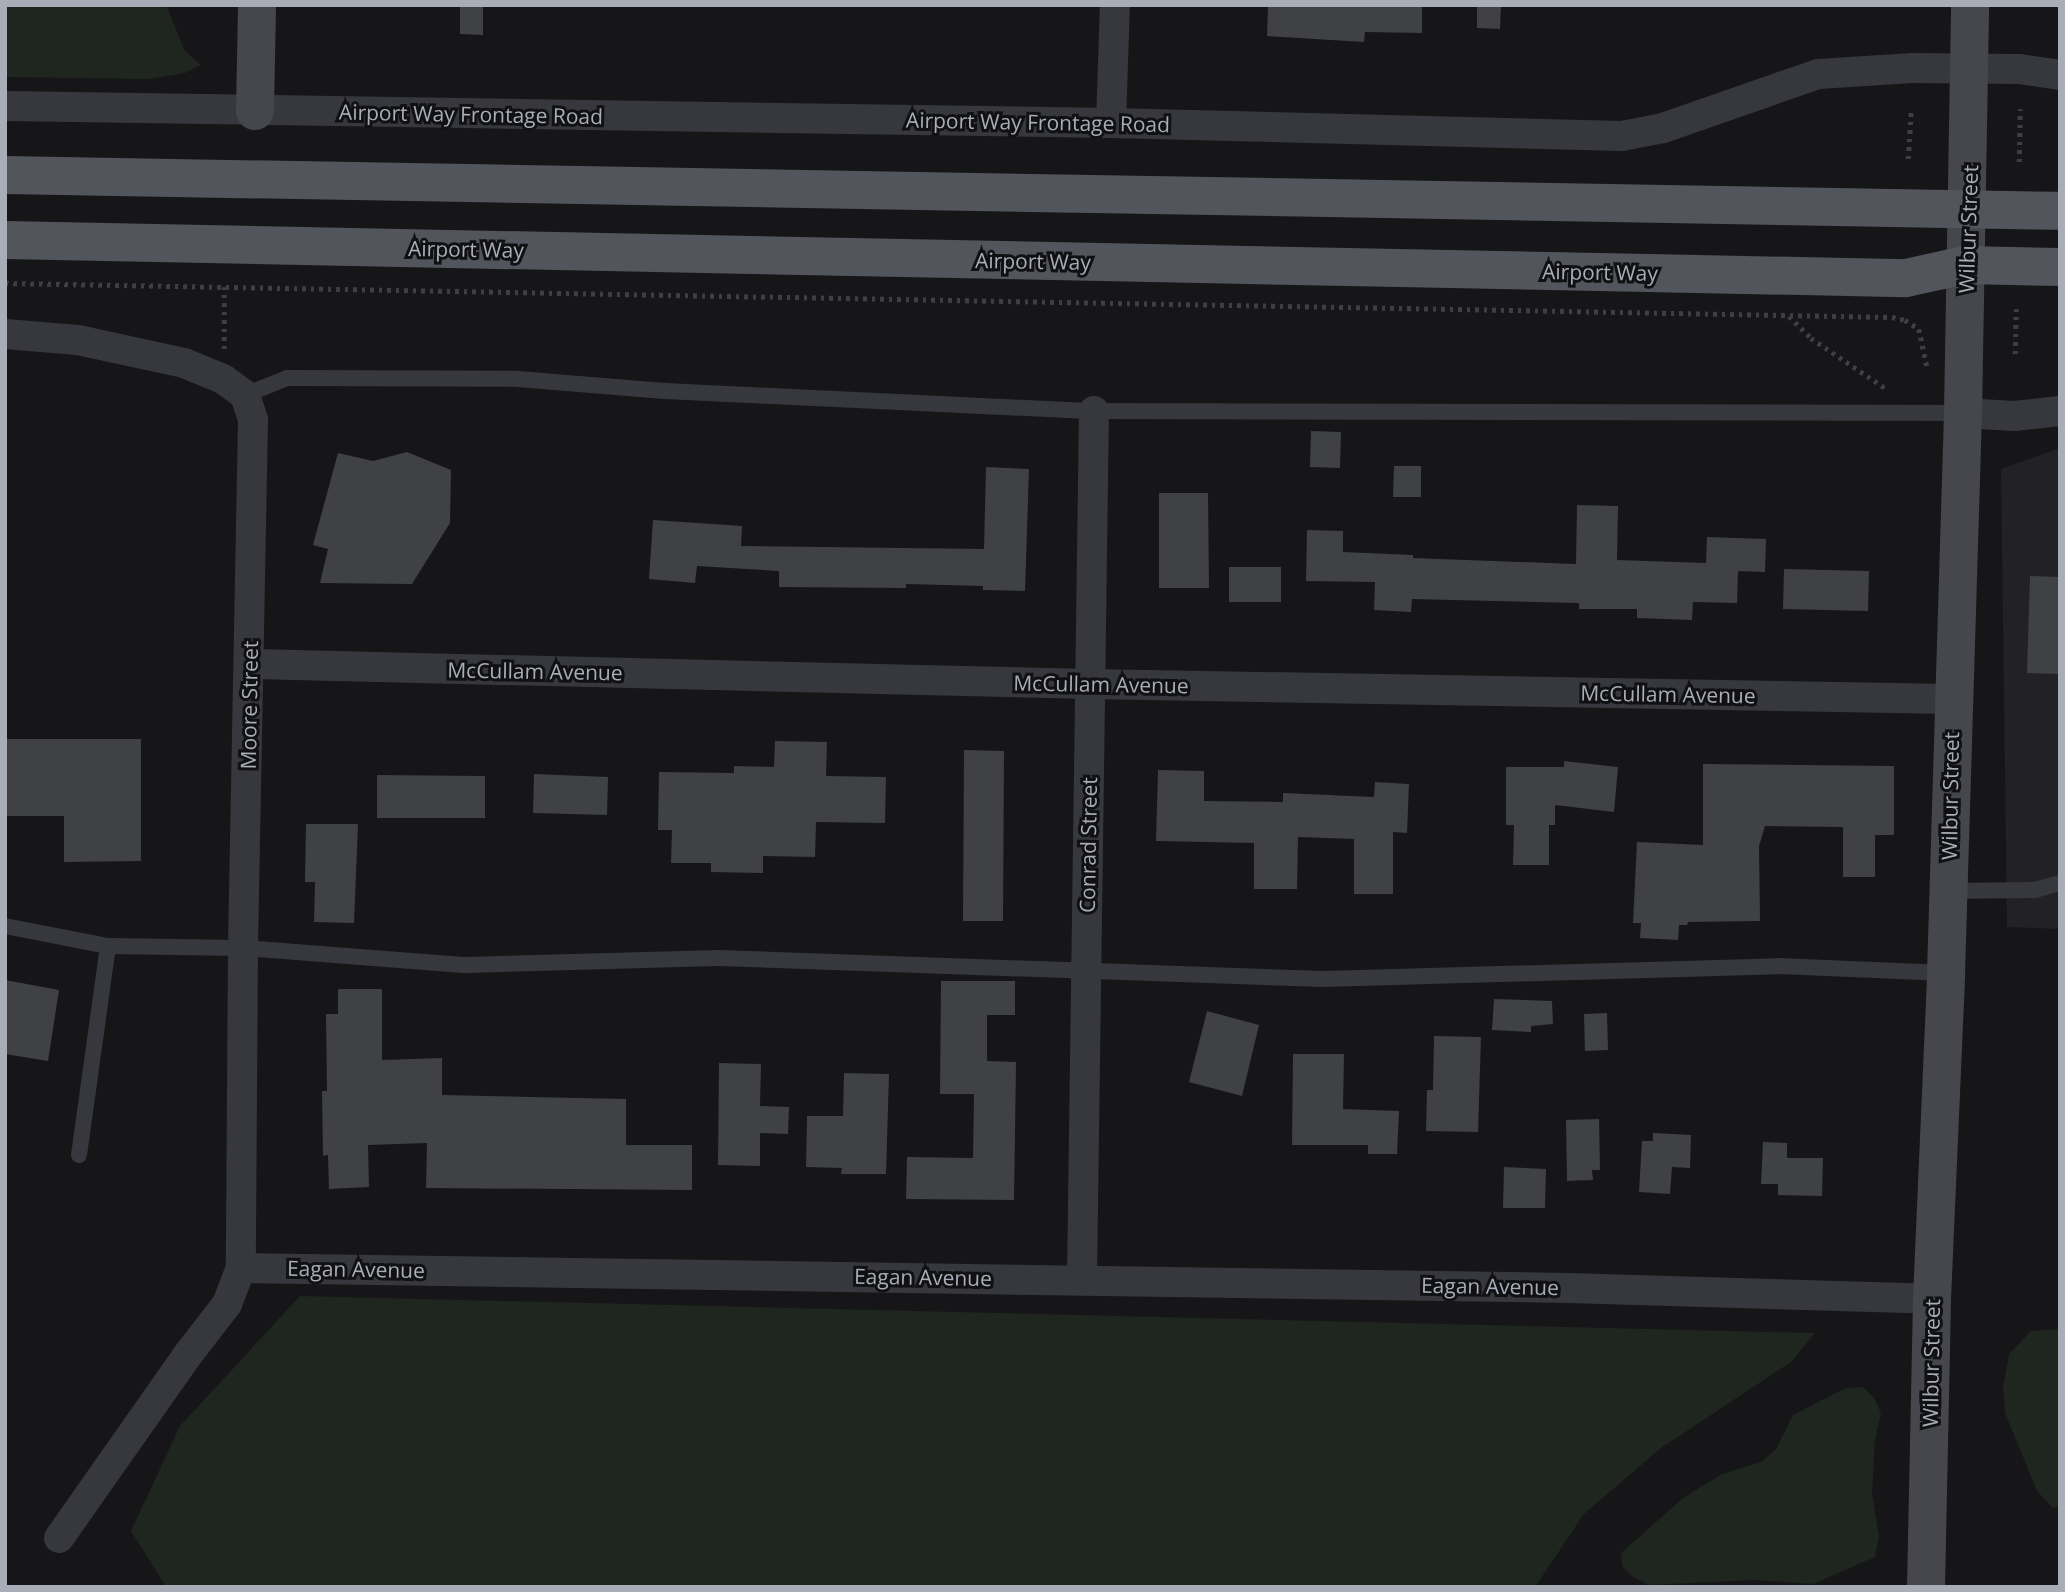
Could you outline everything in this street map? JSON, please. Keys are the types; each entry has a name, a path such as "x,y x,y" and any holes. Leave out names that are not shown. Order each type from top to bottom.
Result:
{"main road":[{"path":"5,174 2060,211"},
{"name":"Airport Way","path":"5,240 1892,278 1906,278 1965,265 2060,267"}],"street":[{"path":"255,111 257,5"},
{"path":"1111,123 1115,5"},
{"name":"Wilbur Street","path":"1926,1587 1952,699 1945,414 1965,265 1972,69 1970,5"},
{"name":"Airport Way Frontage Road","path":"5,106 1111,123 1622,136 1674,125 1818,75 1913,68 2019,69 2060,75"},
{"path":"5,334 78,340 184,363 223,379 244,395"},
{"name":"Moore Street","path":"241,1268 243,948 251,664 253,420 244,395"},
{"name":"Conrad Street","path":"1082,1279 1094,411"},
{"path":"1945,414 2014,416 2060,411"},
{"name":"McCullam Avenue","path":"251,664 1090,684 1952,699"},
{"path":"59,1538 186,1357 227,1304 241,1268"},
{"name":"Eagan Avenue","path":"241,1268 1082,1279 1568,1288 1933,1299"}],"lane":[{"path":"244,395 287,377 518,379 665,391 1094,411 1945,414"},
{"path":"1948,891 2035,890 2060,883"},
{"path":"5,926 108,946 243,948 466,965 718,958 1087,968 1323,979 1779,966 1946,973"},
{"path":"79,1155 108,946"}],"path":[{"path":"2019,162 2020,109"},
{"path":"1908,159 1911,111"},
{"path":"5,283 1892,317 1905,320 1919,329 1928,372 1945,414"},
{"path":"2015,355 2016,309"},
{"path":"1788,315 1811,338 1945,414"}],"shaded area":[{"path":"5,5 166,5 185,51 201,65 185,73 148,79 5,77"},
{"path":"2060,448 2060,929 2007,927 2001,469"},
{"path":"300,1296 1815,1333 1791,1362 1661,1448 1584,1514 1535,1587 166,1587 131,1531 180,1426"},
{"path":"2060,1329 2060,1506 2053,1508 2037,1491 2005,1413 2003,1387 2009,1354 2031,1331"},
{"path":"1863,1387 1874,1398 1881,1413 1875,1440 1872,1493 1879,1537 1875,1557 1813,1584 1755,1580 1649,1585 1633,1577 1622,1566 1621,1553 1683,1498 1722,1474 1761,1462 1776,1449 1793,1415 1846,1388"}],"building":[{"path":"460,5 483,5 483,35 460,34"},
{"path":"1268,5 1422,5 1422,33 1365,32 1364,42 1267,36"},
{"path":"1477,5 1501,5 1500,29 1477,28"},
{"path":"1311,431 1341,432 1340,468 1310,467"},
{"path":"407,452 451,470 450,523 412,584 320,583 328,549 313,545 338,453 373,461"},
{"path":"1394,466 1421,466 1421,497 1393,497"},
{"path":"986,467 1029,469 1025,591 983,590 983,586 906,584 906,588 779,587 779,571 697,566 695,583 649,579 653,520 742,526 741,546 984,549"},
{"path":"1159,493 1208,493 1209,588 1159,588"},
{"path":"1577,505 1618,506 1617,560 1706,563 1707,537 1766,539 1765,572 1738,571 1737,603 1693,602 1692,620 1637,618 1637,609 1579,609 1579,603 1412,599 1411,612 1374,610 1375,582 1306,581 1307,530 1343,531 1343,552 1413,555 1413,558 1576,564"},
{"path":"1229,567 1281,567 1281,602 1229,602"},
{"path":"1784,569 1869,571 1868,611 1783,609"},
{"path":"2030,576 2060,577 2060,674 2027,673"},
{"path":"5,739 141,739 141,861 64,862 64,816 5,816"},
{"path":"775,741 827,742 826,776 886,777 885,823 816,822 815,857 763,856 763,873 711,872 711,863 671,863 672,830 658,830 659,772 734,773 734,766 774,767"},
{"path":"964,750 1004,751 1003,921 963,921"},
{"path":"1564,761 1618,767 1614,812 1555,805 1555,825 1549,825 1549,865 1513,865 1514,825 1506,825 1506,767 1564,767"},
{"path":"1703,764 1894,766 1894,835 1875,835 1875,877 1843,877 1843,827 1765,826 1759,846 1760,921 1688,922 1687,925 1679,925 1678,940 1640,938 1641,923 1633,923 1637,842 1703,845"},
{"path":"1158,770 1204,771 1204,801 1283,802 1283,793 1374,797 1375,782 1409,784 1407,833 1393,832 1393,894 1354,894 1354,839 1298,837 1297,889 1254,889 1254,843 1156,841"},
{"path":"534,774 608,777 607,815 533,813"},
{"path":"377,775 485,776 485,818 377,818"},
{"path":"306,824 358,824 354,923 314,922 315,882 305,882"},
{"path":"5,980 59,990 48,1061 5,1054"},
{"path":"941,981 1015,981 1015,1015 987,1015 987,1061 1016,1062 1014,1200 906,1199 907,1157 973,1158 974,1094 940,1094"},
{"path":"338,989 382,989 382,1060 442,1058 442,1095 626,1099 626,1145 692,1145 692,1190 426,1188 427,1143 368,1145 369,1187 329,1189 328,1155 323,1156 322,1091 327,1091 326,1014 338,1014"},
{"path":"1494,999 1552,1001 1553,1024 1531,1026 1531,1032 1492,1030"},
{"path":"1207,1011 1259,1025 1242,1096 1189,1082"},
{"path":"1607,1013 1608,1050 1585,1051 1584,1014"},
{"path":"1434,1036 1481,1037 1478,1132 1426,1131 1427,1090 1433,1090"},
{"path":"1293,1054 1344,1054 1343,1109 1399,1111 1397,1154 1368,1154 1368,1145 1292,1145"},
{"path":"719,1063 761,1064 760,1106 789,1107 788,1134 760,1133 760,1166 718,1165"},
{"path":"844,1073 889,1074 886,1174 841,1174 842,1168 806,1167 807,1116 843,1116"},
{"path":"1599,1119 1600,1170 1592,1170 1593,1180 1567,1181 1566,1120"},
{"path":"1653,1133 1691,1135 1690,1168 1672,1167 1670,1194 1639,1192 1642,1141 1653,1141"},
{"path":"1763,1142 1787,1143 1787,1158 1823,1158 1822,1196 1778,1195 1778,1184 1761,1184"},
{"path":"1504,1167 1546,1169 1545,1208 1503,1208"}]}
